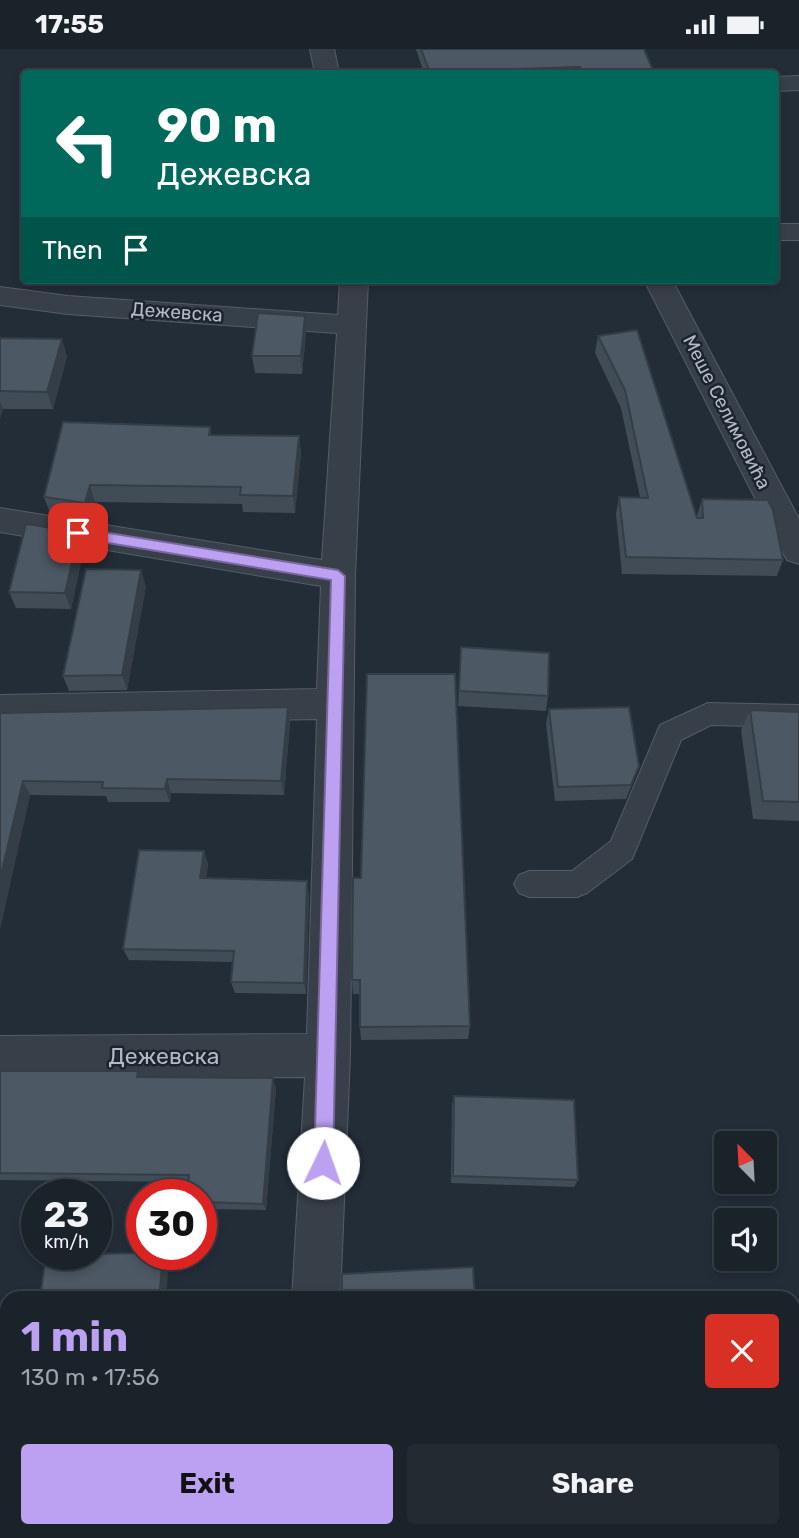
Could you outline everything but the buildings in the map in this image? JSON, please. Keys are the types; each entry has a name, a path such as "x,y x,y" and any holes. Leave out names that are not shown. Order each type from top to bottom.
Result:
{"street":[{"path":"322,49 326,70"},
{"path":"779,84 799,83"},
{"path":"779,232 799,232"},
{"path":"316,1291 328,1055 333,704 354,284"},
{"name":"Меше Селимовића","path":"660,284 798,547"},
{"name":"Дежевска","path":"0,296 68,305 354,325"},
{"path":"0,520 338,576"},
{"path":"0,710 333,704"},
{"name":"Дежевска","path":"0,1057 328,1055"}],"lane":[{"path":"530,884 577,884 622,850 670,733 708,714 799,716"}],"route":[{"path":"78,533 338,576 333,704 328,1055 323,1163"}]}
